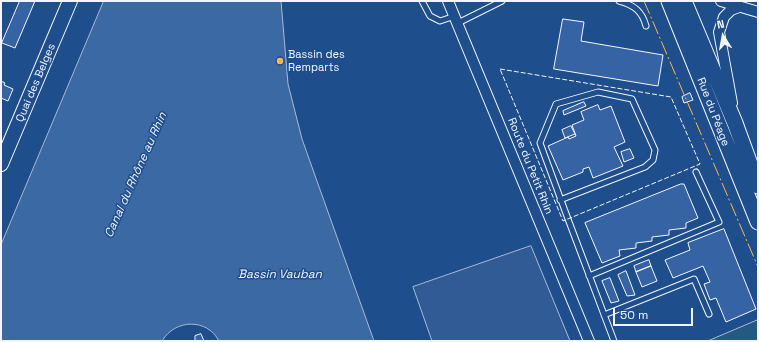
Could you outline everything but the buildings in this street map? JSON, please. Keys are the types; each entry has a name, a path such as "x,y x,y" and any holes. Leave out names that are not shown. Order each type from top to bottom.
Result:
{"main road":[{"name":"Quai des Belges","path":"1,164 70,1"},
{"name":"Rue du Péage","path":"669,1 758,222"},
{"name":"Rue du Péage","path":"684,1 735,123 758,186"}],"street":[{"name":"Route du Petit Rhin","path":"448,1 457,19 589,341"},
{"path":"721,1 758,12"},
{"name":"Rue du Péage","path":"735,123 719,32 724,17 731,10 739,7"}],"lane":[{"path":"422,1 430,16 440,21 457,19 502,1"},
{"path":"619,1 635,6 643,15 646,26"},
{"path":"560,200 645,167 653,160 655,150 632,99 598,92 556,104 540,143 560,200 614,341"},
{"path":"589,276 720,222 696,172"},
{"path":"604,315 694,279 709,314"}],"shaded area":[{"path":"531,246 570,341 432,341 413,287"},
{"path":"758,320 758,341 708,341"}],"water":[{"path":"104,1 281,1 288,84 302,139 374,341 219,341 214,333 207,328 191,324 175,328 162,341 1,341 1,245"}],"fence":[{"path":"500,69 671,97 700,164 563,221 500,69"}],"power":[{"path":"644,1 758,267"}],"place":[{"name":"Bassin des Remparts","path":"280,61"}],"water label":[{"name":"Canal du Rhône au Rhin","path":"136,175"},
{"name":"Bassin Vauban","path":"280,275"}]}
